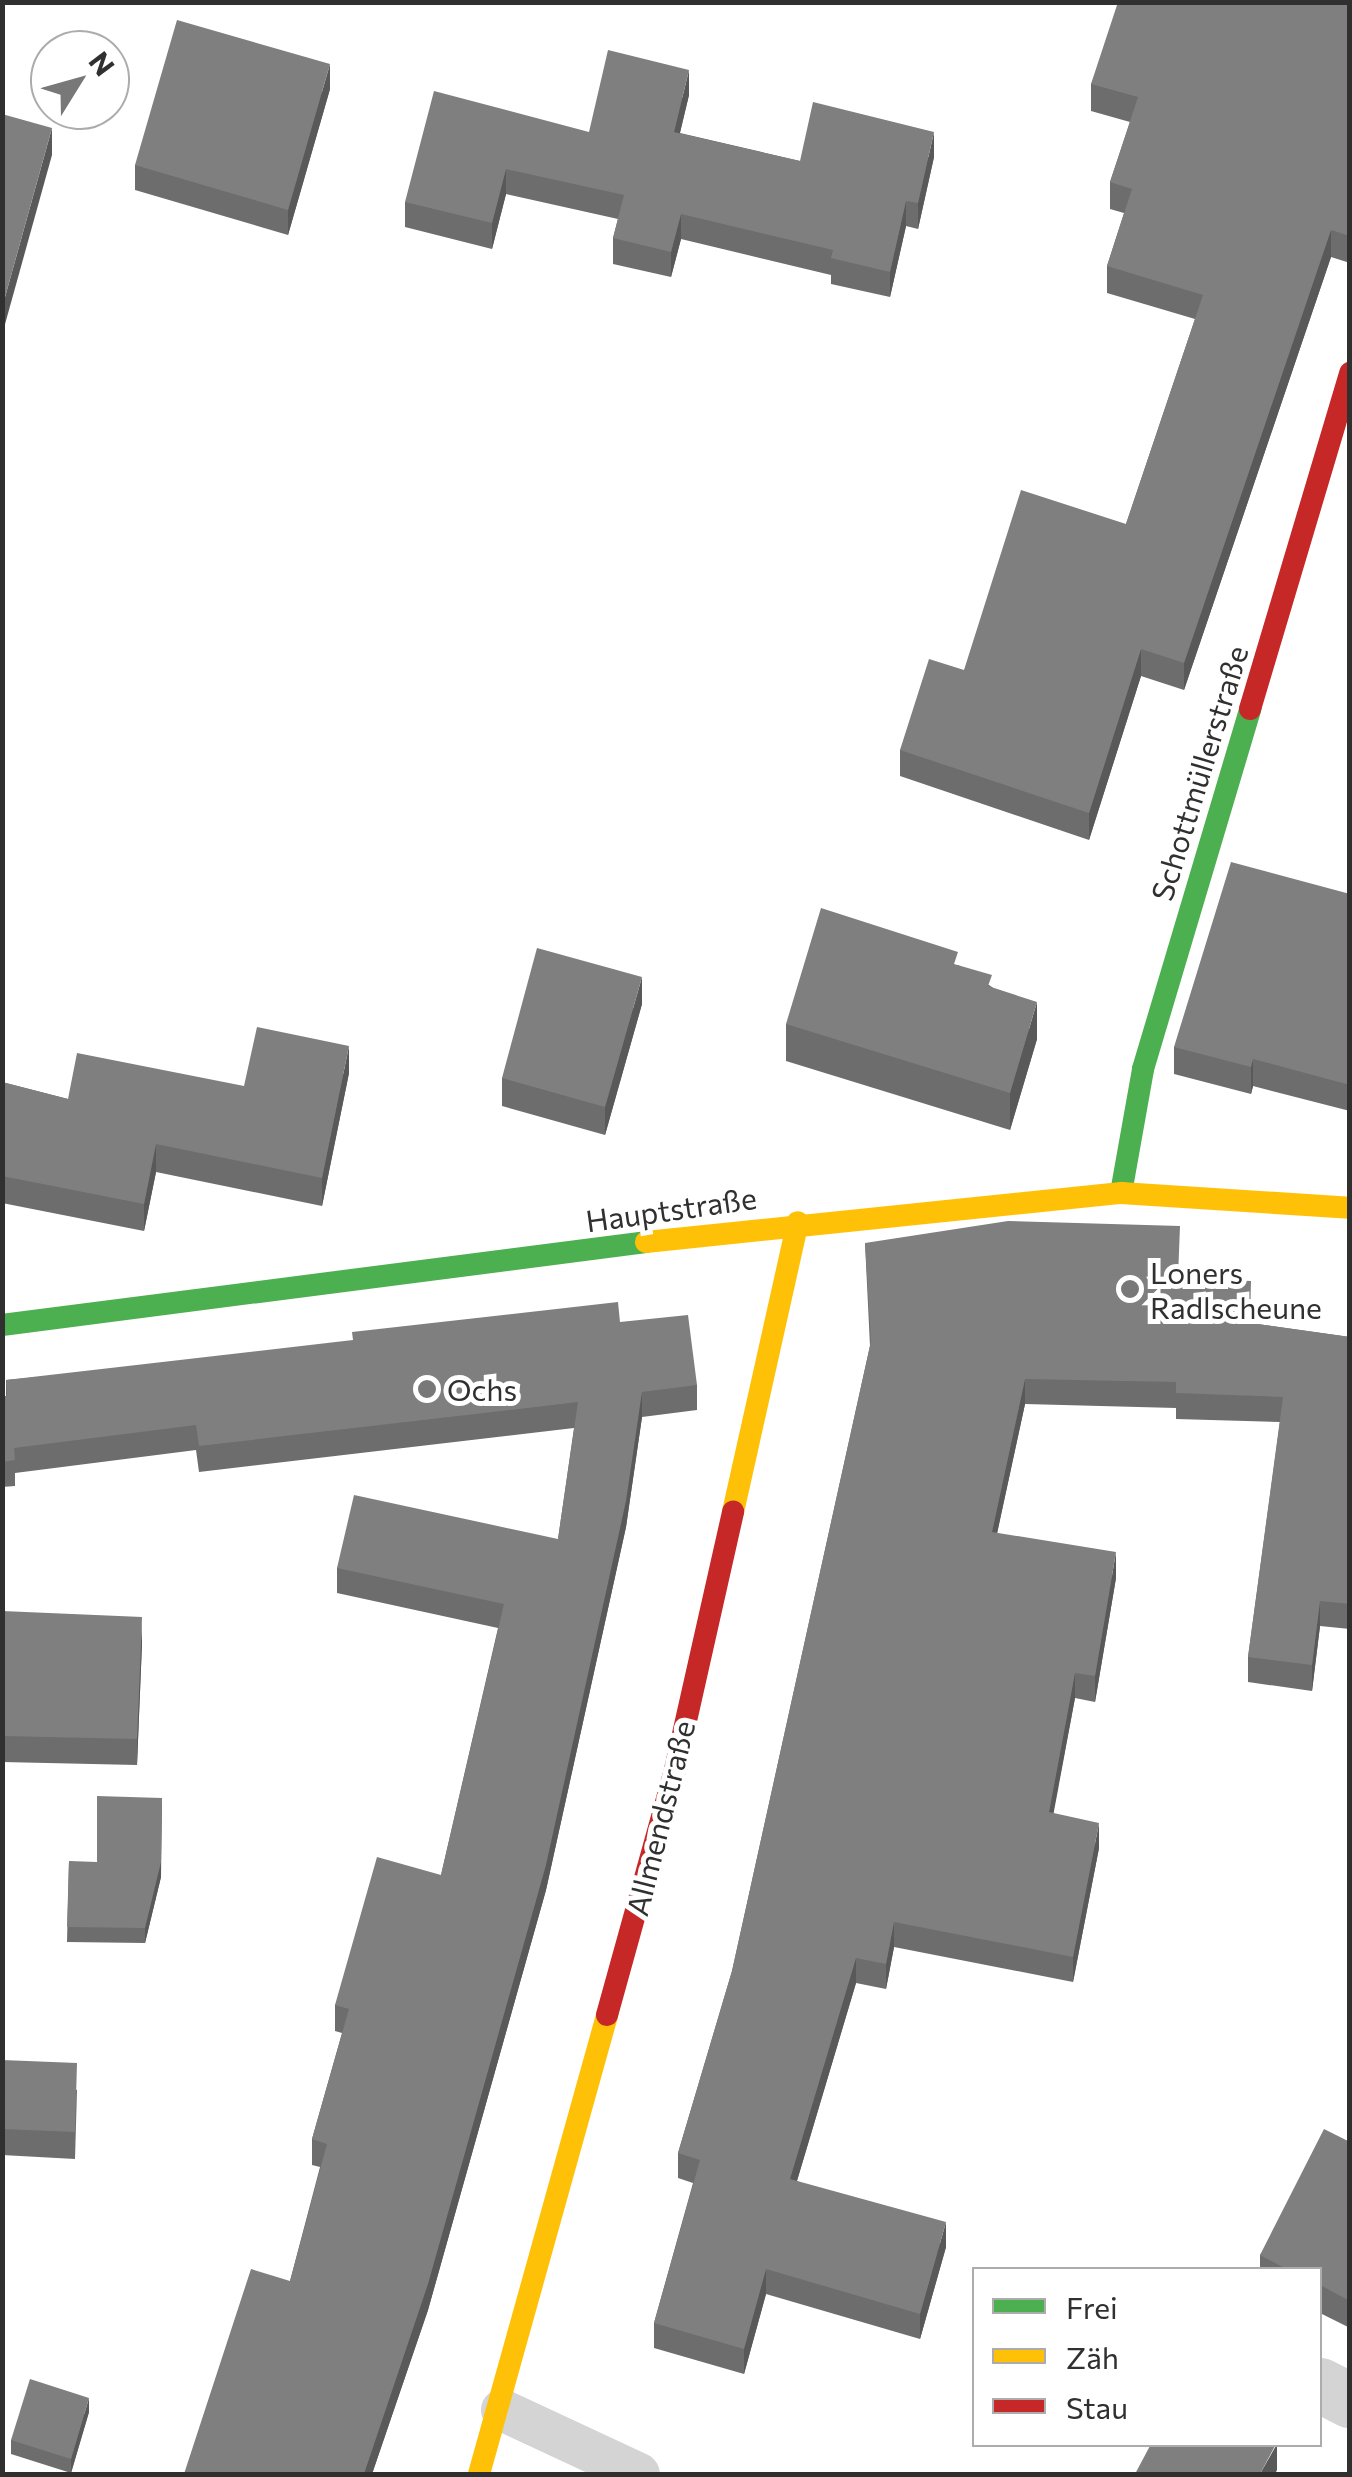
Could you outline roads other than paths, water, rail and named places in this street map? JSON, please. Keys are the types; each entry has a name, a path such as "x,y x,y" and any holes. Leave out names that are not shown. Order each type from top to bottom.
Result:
{"street":[{"name":"Schottmüllerstraße","path":"1120,1193 1143,1069 1350,373"},
{"name":"Hauptstraße","path":"2,1325 798,1222 1120,1193 1350,1208"},
{"name":"Allmendstraße","path":"479,2474 502,2410 674,1774 798,1222"},
{"path":"1322,2386 1350,2400"}],"lane":[{"path":"502,2410 639,2474"}],"place":[{"name":"Loners Radlscheune","path":"1130,1289"},
{"name":"Ochs","path":"427,1389"}]}
